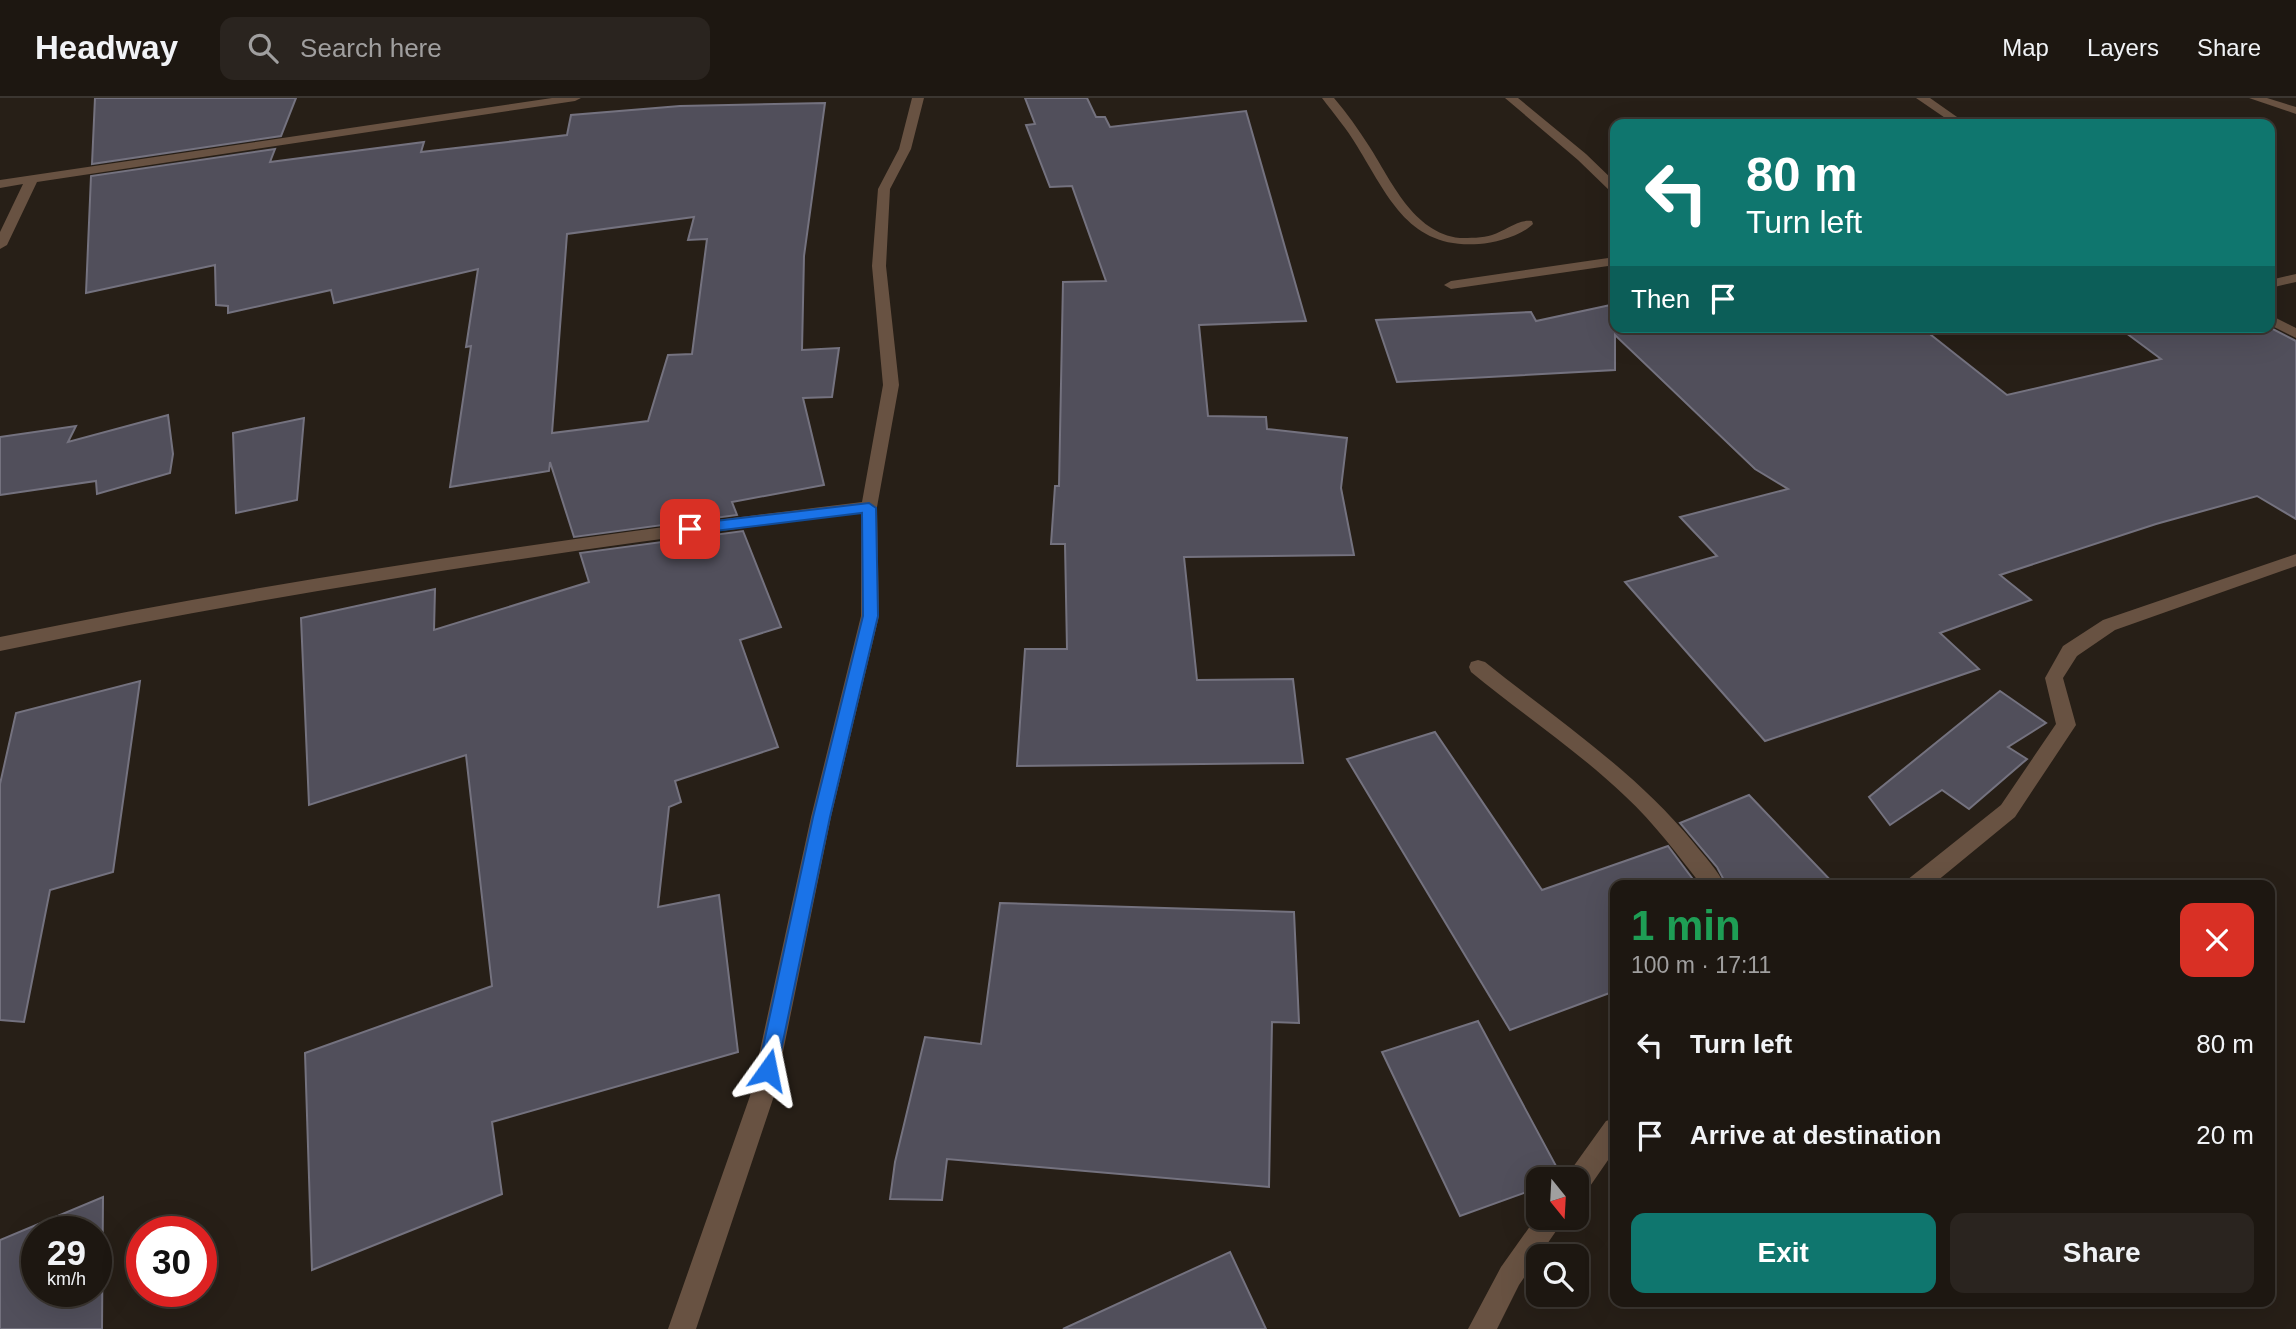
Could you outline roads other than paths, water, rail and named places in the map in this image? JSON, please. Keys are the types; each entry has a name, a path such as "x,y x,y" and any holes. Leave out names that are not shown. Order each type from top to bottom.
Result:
{"street":[{"path":"0,184 547,100 575,98"},
{"path":"682,1329 762,1096 821,817 870,616 869,508 891,385 879,266 884,190 905,149 918,98"},
{"path":"1328,98 1352,128 1403,212 1416,224 1432,234 1455,241 1487,240 1527,224"},
{"path":"1511,98 1610,185"},
{"path":"1922,98 1954,119"},
{"path":"2255,98 2296,111"},
{"path":"0,245 32,179"},
{"path":"1451,285 1610,262"},
{"path":"2275,283 2296,278"},
{"path":"2275,322 2296,334"},
{"path":"0,644 121,617 588,541 869,508"},
{"path":"1922,880 2008,811 2066,726 2054,678 2070,651 2109,625 2296,560"},
{"path":"1478,667 1529,710 1593,756 1643,801 1710,880"},
{"path":"1588,1167 1610,1137"},
{"path":"1482,1329 1510,1276 1543,1230"}]}
